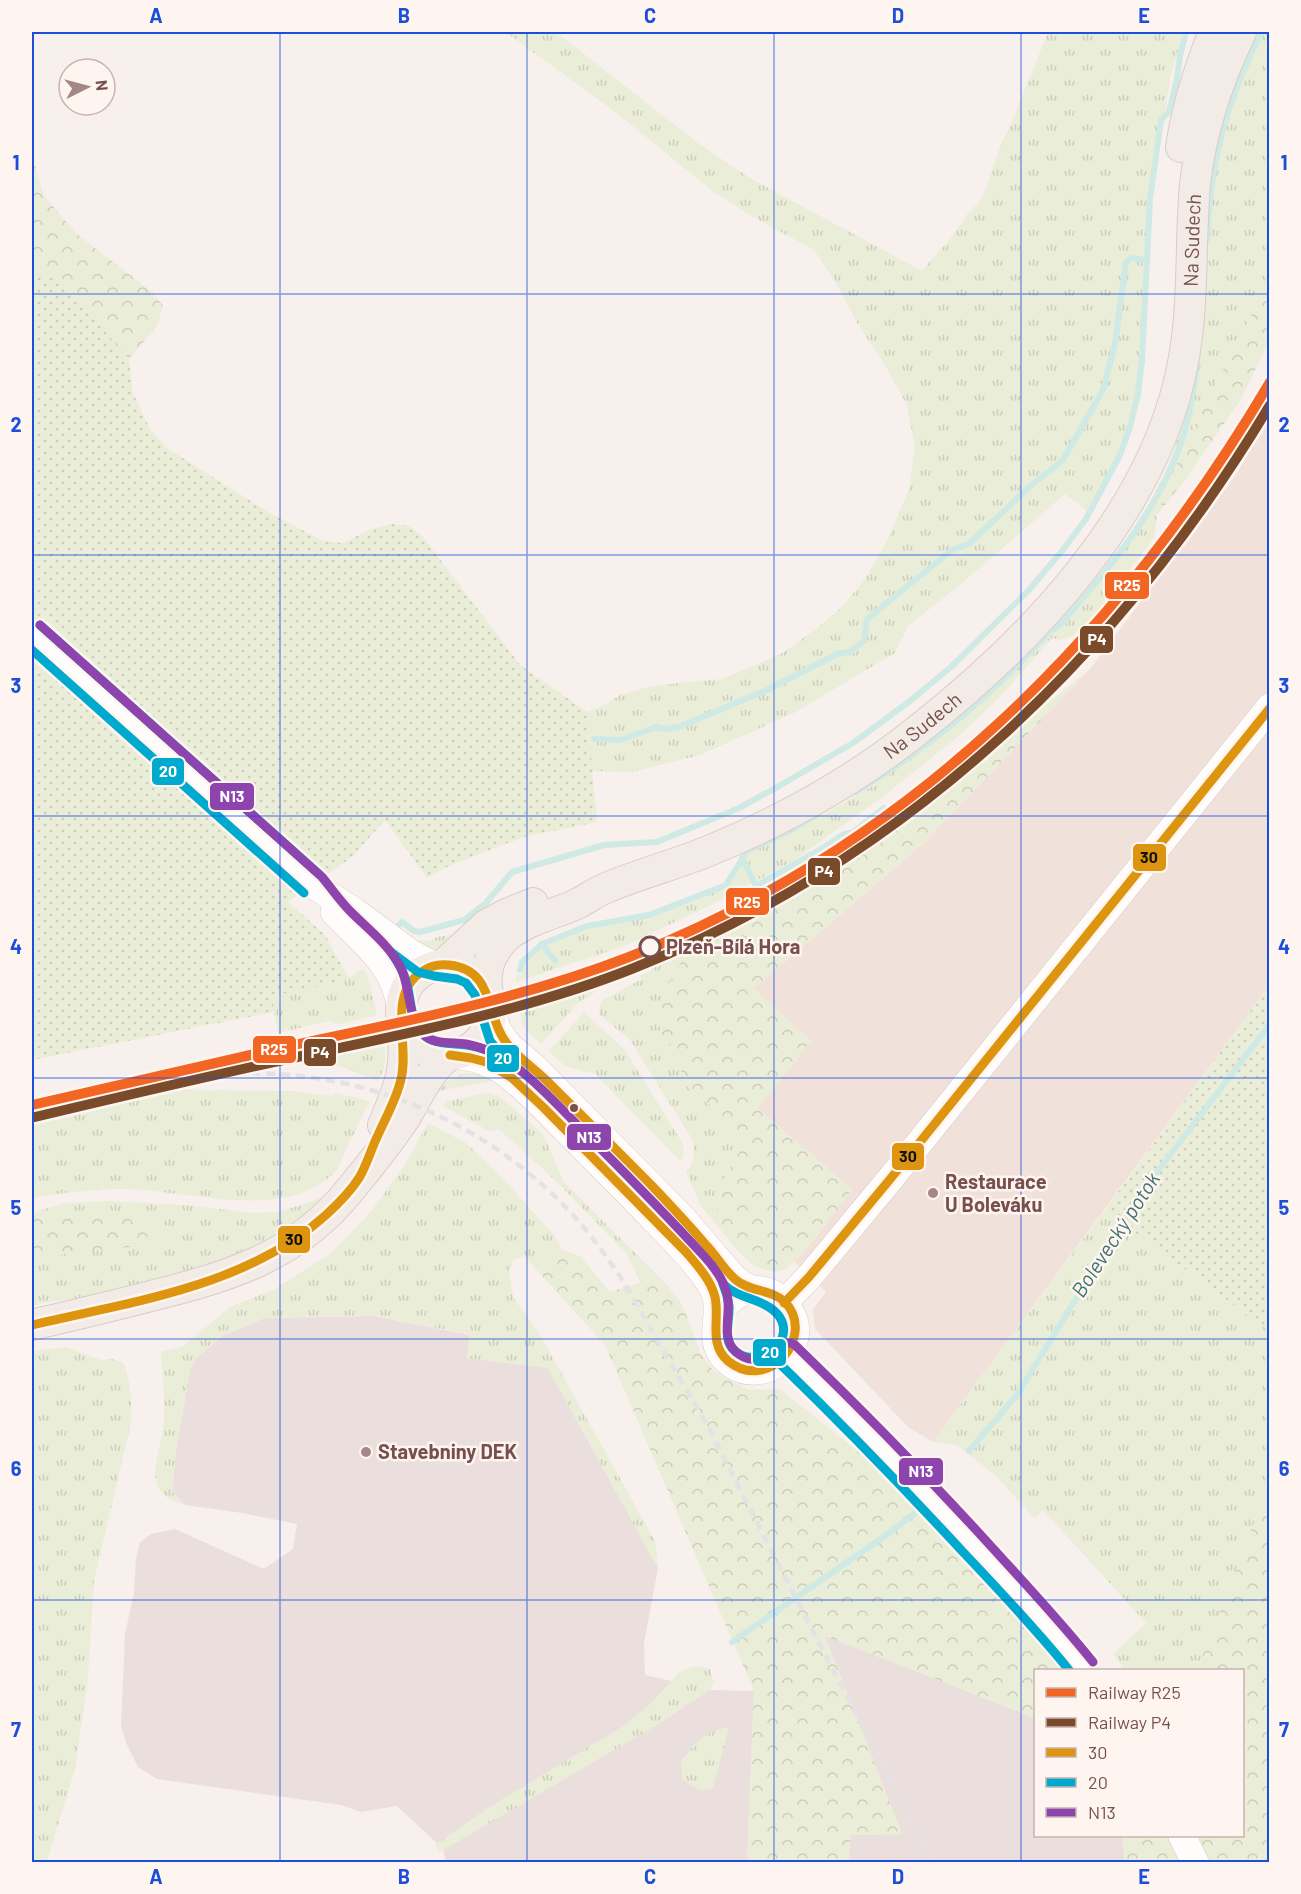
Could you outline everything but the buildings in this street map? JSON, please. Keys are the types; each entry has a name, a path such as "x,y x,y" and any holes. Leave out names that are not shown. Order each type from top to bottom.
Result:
{"main road":[{"name":"Na Sudech","path":"1154,452 1166,378 1176,180 1191,101 1202,61 1214,32"},
{"name":"Na Sudech","path":"489,1000 486,977 490,960 511,934 547,914 575,904 603,889 705,852 780,818 850,777 919,729 993,666 1038,620 1110,533 1140,482 1174,402 1187,334 1196,181 1202,142 1214,95 1241,32"},
{"path":"32,634 313,885 354,910 411,953 439,965 459,967 480,979 497,1029 508,1046 540,1074 679,1214 733,1277 743,1285 771,1293 784,1303 793,1316 794,1340 782,1361 757,1371 740,1368 725,1358 716,1343 715,1326 722,1308 735,1295 755,1290"},
{"path":"784,1303 809,1277 898,1169 1269,707"},
{"path":"313,885 335,913 383,962 394,981 401,1015 405,1053 401,1081 360,1177"},
{"name":"Na Sudech","path":"439,965 486,925 504,915 545,899 603,889"},
{"path":"439,965 414,977 405,991 401,1015 409,1037 422,1048 436,1054 476,1059 495,1066 545,1109 663,1228 696,1266 715,1293 717,1317"},
{"path":"44,1322 206,1282 267,1259 318,1223 349,1191 391,1137 428,1079 445,1059 450,1055 464,1052 481,1038 489,1024 489,1000"},
{"path":"788,1354 1015,1589 1082,1669"},
{"path":"1182,1837 1195,1863"}],"shaded area":[{"path":"1269,415 1270,707 1258,724 1270,733 1269,986 933,1442 908,1427 815,1329 813,1309 826,1292 794,1261 852,1189 758,1109 754,988 924,843 1090,669 1237,473"},
{"path":"374,1316 470,1335 467,1358 548,1368 658,1568 644,1643 645,1675 710,1690 754,1691 747,1862 446,1862 443,1849 397,1806 361,1812 341,1805 157,1779 138,1767 121,1726 125,1634 134,1592 136,1559 140,1542 151,1534 175,1529 264,1569 293,1549 297,1524 185,1505 172,1492 176,1450 190,1370 197,1357 223,1336 264,1318"},
{"path":"824,1635 1034,1718 1034,1837 1122,1837 1125,1862 848,1862 851,1835 902,1834"}],"green space":[{"path":"501,32 556,32 698,143 748,177 922,271 980,201 1048,32 1183,32 1170,79 1152,199 1143,354 1130,430 1110,478 1087,511 1065,494 961,584 908,626 895,653 794,713 700,755 631,772 592,771 587,712 620,695 648,687 722,679 781,654 815,630 843,606 865,579 887,541 909,489 915,445 906,403 883,362 857,323 834,279 814,250 715,193 614,111 511,36"},
{"path":"1256,32 1269,32 1269,282 1181,454 1157,515 1154,538 1105,603 1073,636 1060,640 1052,638 1002,695 960,735 885,795 793,861 711,905 624,946 516,982 516,975 522,974 529,958 542,947 555,941 588,928 650,917 727,887 746,855 809,823 876,784 965,716 1013,674 1054,633 1056,626 1129,535 1164,475 1175,447 1188,400 1205,210 1217,125"},
{"path":"32,155 44,196 77,234 152,292 163,306 157,326 129,359 59,279 32,273"},
{"path":"32,273 59,279 129,359 133,393 150,429 167,448 268,512 323,541 343,543 369,530 391,524 409,526 423,537 520,665 587,712 597,822 524,837 451,865 427,878 385,820 352,857 288,902 325,935 349,979 272,996 274,1012 32,1060"},
{"path":"1269,282 1269,342 1241,399 1185,480 1157,515 1181,454 1205,404"},
{"path":"1090,669 924,843 754,988 811,1041 758,1109 852,1189 791,1265 783,1270 775,1271 755,1266 730,1242 711,1218 716,1214 724,1178 745,1143 733,1131 721,1124 712,1106 691,1092 683,1079 678,1057 663,1037 659,1025 660,1005 667,987 689,948 732,928 804,888 889,832"},
{"path":"466,933 448,945 435,949 422,946 416,940 429,941 437,937"},
{"path":"689,948 667,987 663,1037 678,1057 683,1079 691,1092 712,1106 721,1124 733,1131 745,1143 724,1178 716,1214 711,1218 701,1206 686,1172 694,1157 692,1139 630,1040 600,1015 599,1007 603,1000 642,979 640,975 653,970 650,964"},
{"path":"362,969 367,973 377,1015 339,1024 329,1021 278,1033 271,996 348,979"},
{"path":"629,973 578,1003 541,1044 523,1027 518,1003 540,998 542,1003 565,997 565,995"},
{"path":"1269,986 1269,1331 1105,1210"},
{"path":"584,1012 625,1050 683,1144 684,1155 681,1162 595,1074 565,1066 549,1051"},
{"path":"382,1037 385,1060 378,1081 333,1065 330,1052"},
{"path":"468,1073 483,1073 497,1080 433,1092 449,1080"},
{"path":"177,1090 292,1091 333,1096 336,1093 370,1101 335,1172 312,1189 287,1197 232,1200 122,1189 32,1198 32,1121"},
{"path":"488,1093 499,1096 544,1135 563,1181 668,1286 682,1304 652,1279 640,1282 627,1254 556,1181 501,1131 497,1129 489,1131 443,1106 447,1101"},
{"path":"428,1123 466,1143 507,1183 552,1233 563,1250 549,1255 534,1267 524,1256 513,1260 509,1271 513,1297 539,1333 655,1541 658,1568 548,1368 467,1358 469,1334 374,1316 264,1318 223,1336 197,1357 190,1370 176,1450 172,1492 185,1505 170,1499 160,1491 155,1469 164,1418 161,1352 182,1347 230,1307 275,1289 331,1253 370,1213 404,1166"},
{"path":"325,1196 318,1208 280,1234 248,1251 200,1268 71,1300 32,1306 32,1266 42,1260 66,1253 132,1247 86,1216 32,1217 32,1213 65,1203 109,1201 185,1205 254,1213 277,1212"},
{"path":"1105,1210 1269,1331 1269,1484 1197,1669 1124,1669 1113,1654 1146,1623 1043,1510 1034,1518 997,1477 957,1445 933,1442"},
{"path":"32,1217 133,1218 163,1230 170,1243 64,1254 38,1261 32,1266"},
{"path":"563,1250 580,1256 610,1292 652,1279 682,1304 700,1352 713,1370 749,1390 780,1389 906,1490 1064,1669 1034,1669 1034,1718 825,1636 902,1834 851,1835 848,1862 747,1862 754,1691 605,1345 534,1267 549,1255"},
{"path":"66,1347 101,1360 112,1359 124,1363 130,1387 131,1420 94,1581 88,1678 75,1769 47,1862 32,1862 32,1351"},
{"path":"1269,1484 1269,1862 1208,1862 1197,1837 1244,1837 1244,1669 1197,1669"},
{"path":"699,1666 710,1669 714,1683 710,1690 655,1726 440,1852 435,1845 491,1806 620,1728 650,1704 679,1673"},
{"path":"729,1727 713,1789 700,1791 682,1779 681,1761 695,1744 710,1732"},
{"path":"1122,1837 1170,1837 1183,1862 1125,1862"}],"waterway":[{"path":"394,930 402,922 414,931 420,932 464,920 486,903 512,872 604,845 657,842 739,808 853,743 910,701 952,666 1028,591 1086,519 1120,455 1130,427 1138,394 1142,360 1150,199 1161,120 1169,112 1186,32"},
{"path":"1207,239 1212,184 1222,132 1238,83 1262,32"},
{"path":"594,739 620,740 657,727 665,729 679,727 767,690 837,654 850,652 864,641 867,619 952,550 969,544 1027,489 1063,460 1103,390 1115,344 1126,262 1131,258 1147,260"},
{"path":"856,792 911,756 980,701 1051,631 1059,626 1113,562 1146,516 1172,466 1187,421 1197,363"},
{"path":"742,858 756,886 842,835 853,832 884,808"},
{"path":"520,970 522,962 542,944 587,926 649,915 726,885 747,851 817,815"},
{"path":"542,944 555,961"},
{"name":"Bolevecký potok","path":"969,1451 1017,1395 1141,1193 1270,1024"},
{"name":"Bolevecký potok","path":"732,1642 915,1513"}],"railway":[{"path":"73,1096 154,1081 235,1073 290,1075 336,1082 382,1093 426,1110 467,1131 507,1156 543,1185 576,1218 605,1255 629,1291 700,1412 932,1862"}],"rail line":[{"name":"R25","path":"32,1105 426,1016 508,996 589,972 629,957 730,911 826,857 915,794 998,724 1074,647 1145,564 1211,475 1270,382"},
{"name":"P4","path":"35,1117 434,1027 555,996 634,968 734,923 827,869 916,808 998,739 1075,664 1146,583 1211,496 1270,405"}],"transit line":[{"name":"20","path":"40,625 320,875"},
{"name":"N13","path":"40,625 322,877 347,908 395,958 406,983 414,1019 427,1038 482,1048 508,1061 531,1079 708,1260 726,1289 728,1338 735,1351 745,1358 754,1359 782,1345 788,1343 795,1345 956,1508 1051,1612 1093,1662"},
{"name":"20","path":"32,650 304,893"},
{"name":"30","path":"784,1303 809,1277 891,1178 1270,708"},
{"name":"20","path":"391,952 418,972 457,979 466,983 475,995 490,1041 506,1060 477,1047 441,1043 426,1037 414,1018 405,977 391,952"},
{"name":"30","path":"32,1325 149,1299 225,1275 261,1259 295,1239 327,1214 359,1178 397,1093 403,1066 401,1020 405,992 412,981 423,971 439,965 449,965 464,969 475,976 488,997 501,1035 509,1046 655,1189 732,1276 748,1287 773,1295 785,1302 793,1316 795,1330 792,1344 784,1357 772,1366 758,1370 743,1369 728,1361 718,1347 716,1339 716,1305 713,1291 703,1273 686,1252 512,1078 486,1062 450,1055"},
{"name":"20","path":"723,1284 767,1306 779,1316 783,1326 783,1336 771,1352 751,1357 741,1355 729,1344 727,1333 729,1306 723,1284"},
{"name":"20","path":"779,1363 918,1504 1017,1610 1068,1669"}],"place":[{"name":"Plzeň-Bílá Hora","path":"650,947"},
{"name":"Restaurace U Boleváku","path":"933,1193"},
{"name":"Stavebniny DEK","path":"366,1452"}]}
